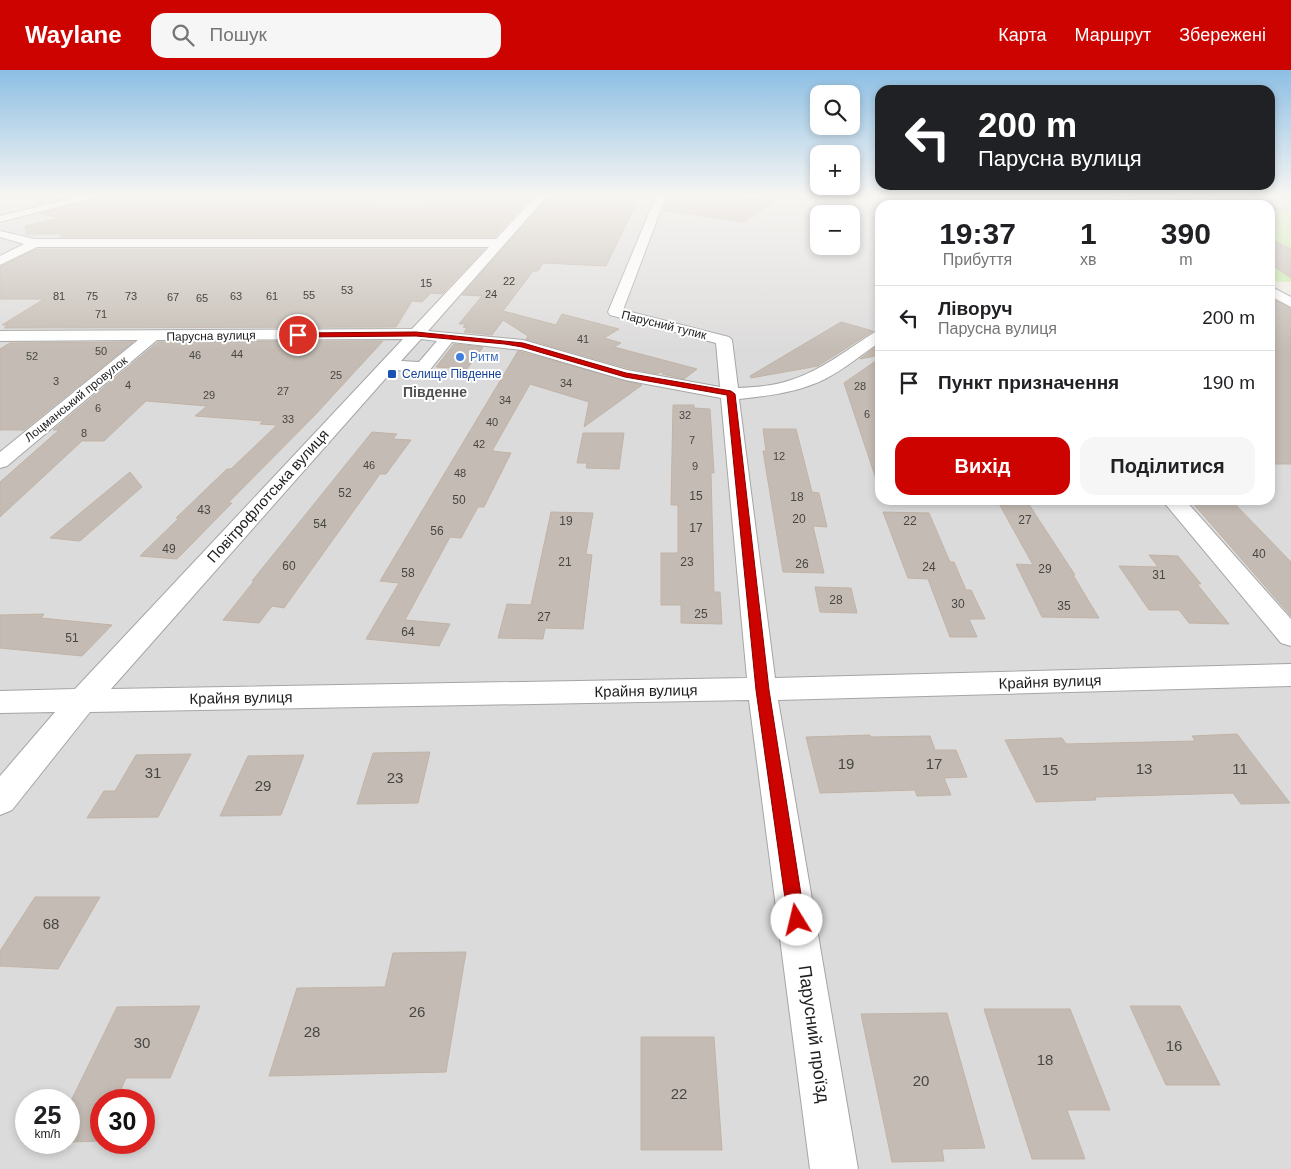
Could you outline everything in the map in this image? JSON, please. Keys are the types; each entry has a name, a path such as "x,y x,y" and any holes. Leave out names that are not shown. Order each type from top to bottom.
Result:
{"street":[{"path":"0,261 27,247"},
{"name":"Повітрофлотська вулиця","path":"0,800 83,700 496,247"},
{"name":"Парусний тупик","path":"641,247 615,312 724,340 731,394"},
{"path":"1275,287 1284,283"},
{"path":"1275,293 1291,304"},
{"name":"Парусна вулиця","path":"0,336 416,334 523,345 625,375 731,394 766,391 795,385 820,375 875,339"},
{"name":"Лоцманський провулок","path":"0,462 152,336"},
{"path":"389,365 423,367 448,337"},
{"name":"Парусний проїзд","path":"731,394 762,690 834,1169"},
{"path":"1177,505 1291,636"},
{"name":"Крайня вулиця","path":"0,702 762,690 1291,676"}],"shaded area":[{"path":"0,247 810,247 810,255 860,255 860,247 875,247 875,505 1275,505 1275,293 1291,303 1291,1169 0,1169"}],"green space":[{"path":"1275,247 1291,247 1291,282 1275,281"}],"building":[{"path":"504,247 615,247 606,266 543,263 538,271 533,271 503,311 556,325 562,314 619,329 604,338 621,343 614,347 697,369 684,379 662,374 662,371 658,374 627,368 526,339 528,336 503,320 492,335 464,332 467,328 463,327 466,324 459,324 482,296 462,295"},
{"path":"1275,247 1291,249 1291,278 1275,267"},
{"path":"37,249 485,249 442,294 431,293 422,302 412,301 396,327 4,328 8,325 2,325 44,299 0,299 0,267"},
{"path":"1275,301 1291,309 1291,464 1275,464"},
{"path":"841,322 873,331 818,366 751,378 750,376"},
{"path":"383,341 315,415 228,503 232,503 177,559 140,556 227,469 231,469 277,425 260,424 263,421 195,416 207,406 146,401 104,441 82,441 0,517 0,482 59,430 53,430 158,342"},
{"path":"133,342 24,430 0,430 0,349 10,343"},
{"path":"454,344 483,347 467,369 436,367"},
{"path":"874,348 875,356 860,359"},
{"path":"518,351 642,385 584,427 589,402 530,384 492,451 511,453 484,507 478,507 461,538 450,537 405,620 450,624 439,646 366,639 399,583 380,581"},
{"path":"875,361 875,476 844,383"},
{"path":"673,405 694,405 694,408 710,409 714,473 711,473 714,592 720,592 722,624 681,623 681,605 661,605 661,553 678,553 678,505 671,505"},
{"path":"763,429 796,429 812,492 819,493 827,527 813,526 824,573 783,572 763,451 766,451"},
{"path":"372,432 397,434 393,439 411,440 386,474 380,474 284,608 272,606 259,623 223,620 254,581 252,581"},
{"path":"583,433 624,433 619,469 586,468 587,463 577,463"},
{"path":"130,472 142,487 80,541 50,538"},
{"path":"1000,505 1029,505 1075,575 1073,575 1099,618 1042,617 1016,564 1033,565"},
{"path":"1194,505 1236,505 1291,562 1291,616"},
{"path":"551,512 593,513 586,554 592,555 583,629 545,628 543,639 498,638 507,604 531,605"},
{"path":"883,512 929,513 950,562 954,562 966,590 971,590 985,619 969,619 977,637 950,637 928,579 908,578"},
{"path":"1149,555 1178,556 1201,584 1197,584 1229,624 1189,623 1179,610 1149,610 1119,566 1158,567"},
{"path":"815,587 851,588 857,613 820,612"},
{"path":"44,614 41,618 112,625 82,656 0,648 0,615"},
{"path":"1237,734 1290,803 1241,804 1233,793 1095,797 1096,800 1036,802 1005,740 1062,738 1066,744 1195,741 1192,736"},
{"path":"870,735 870,737 930,736 935,750 956,750 967,777 944,778 951,795 917,796 915,790 820,793 806,737"},
{"path":"430,752 418,803 357,804 373,753"},
{"path":"191,754 158,817 87,818 104,791 115,791 136,755"},
{"path":"304,755 281,815 220,816 248,756"},
{"path":"35,897 100,897 58,969 0,966 0,951"},
{"path":"466,952 446,1072 269,1076 297,988 385,987 393,953"},
{"path":"200,1006 170,1078 126,1078 121,1089 90,1089 90,1141 80,1142 80,1089 77,1089 117,1007"},
{"path":"1130,1006 1180,1006 1220,1085 1166,1085"},
{"path":"984,1009 1070,1009 1110,1110 1067,1110 1085,1159 1032,1159"},
{"path":"947,1013 985,1148 942,1149 944,1161 892,1162 861,1014"},
{"path":"641,1037 714,1037 722,1150 641,1150"}],"place":[{"name":"Ритм","path":"460,357"},
{"name":"Селище Південне","path":"392,374"}],"district":[{"name":"Південне","path":"435,392"}],"route":[{"path":"298,335 416,334 505,342 523,345 625,375 731,394 762,690 797,920"}]}
